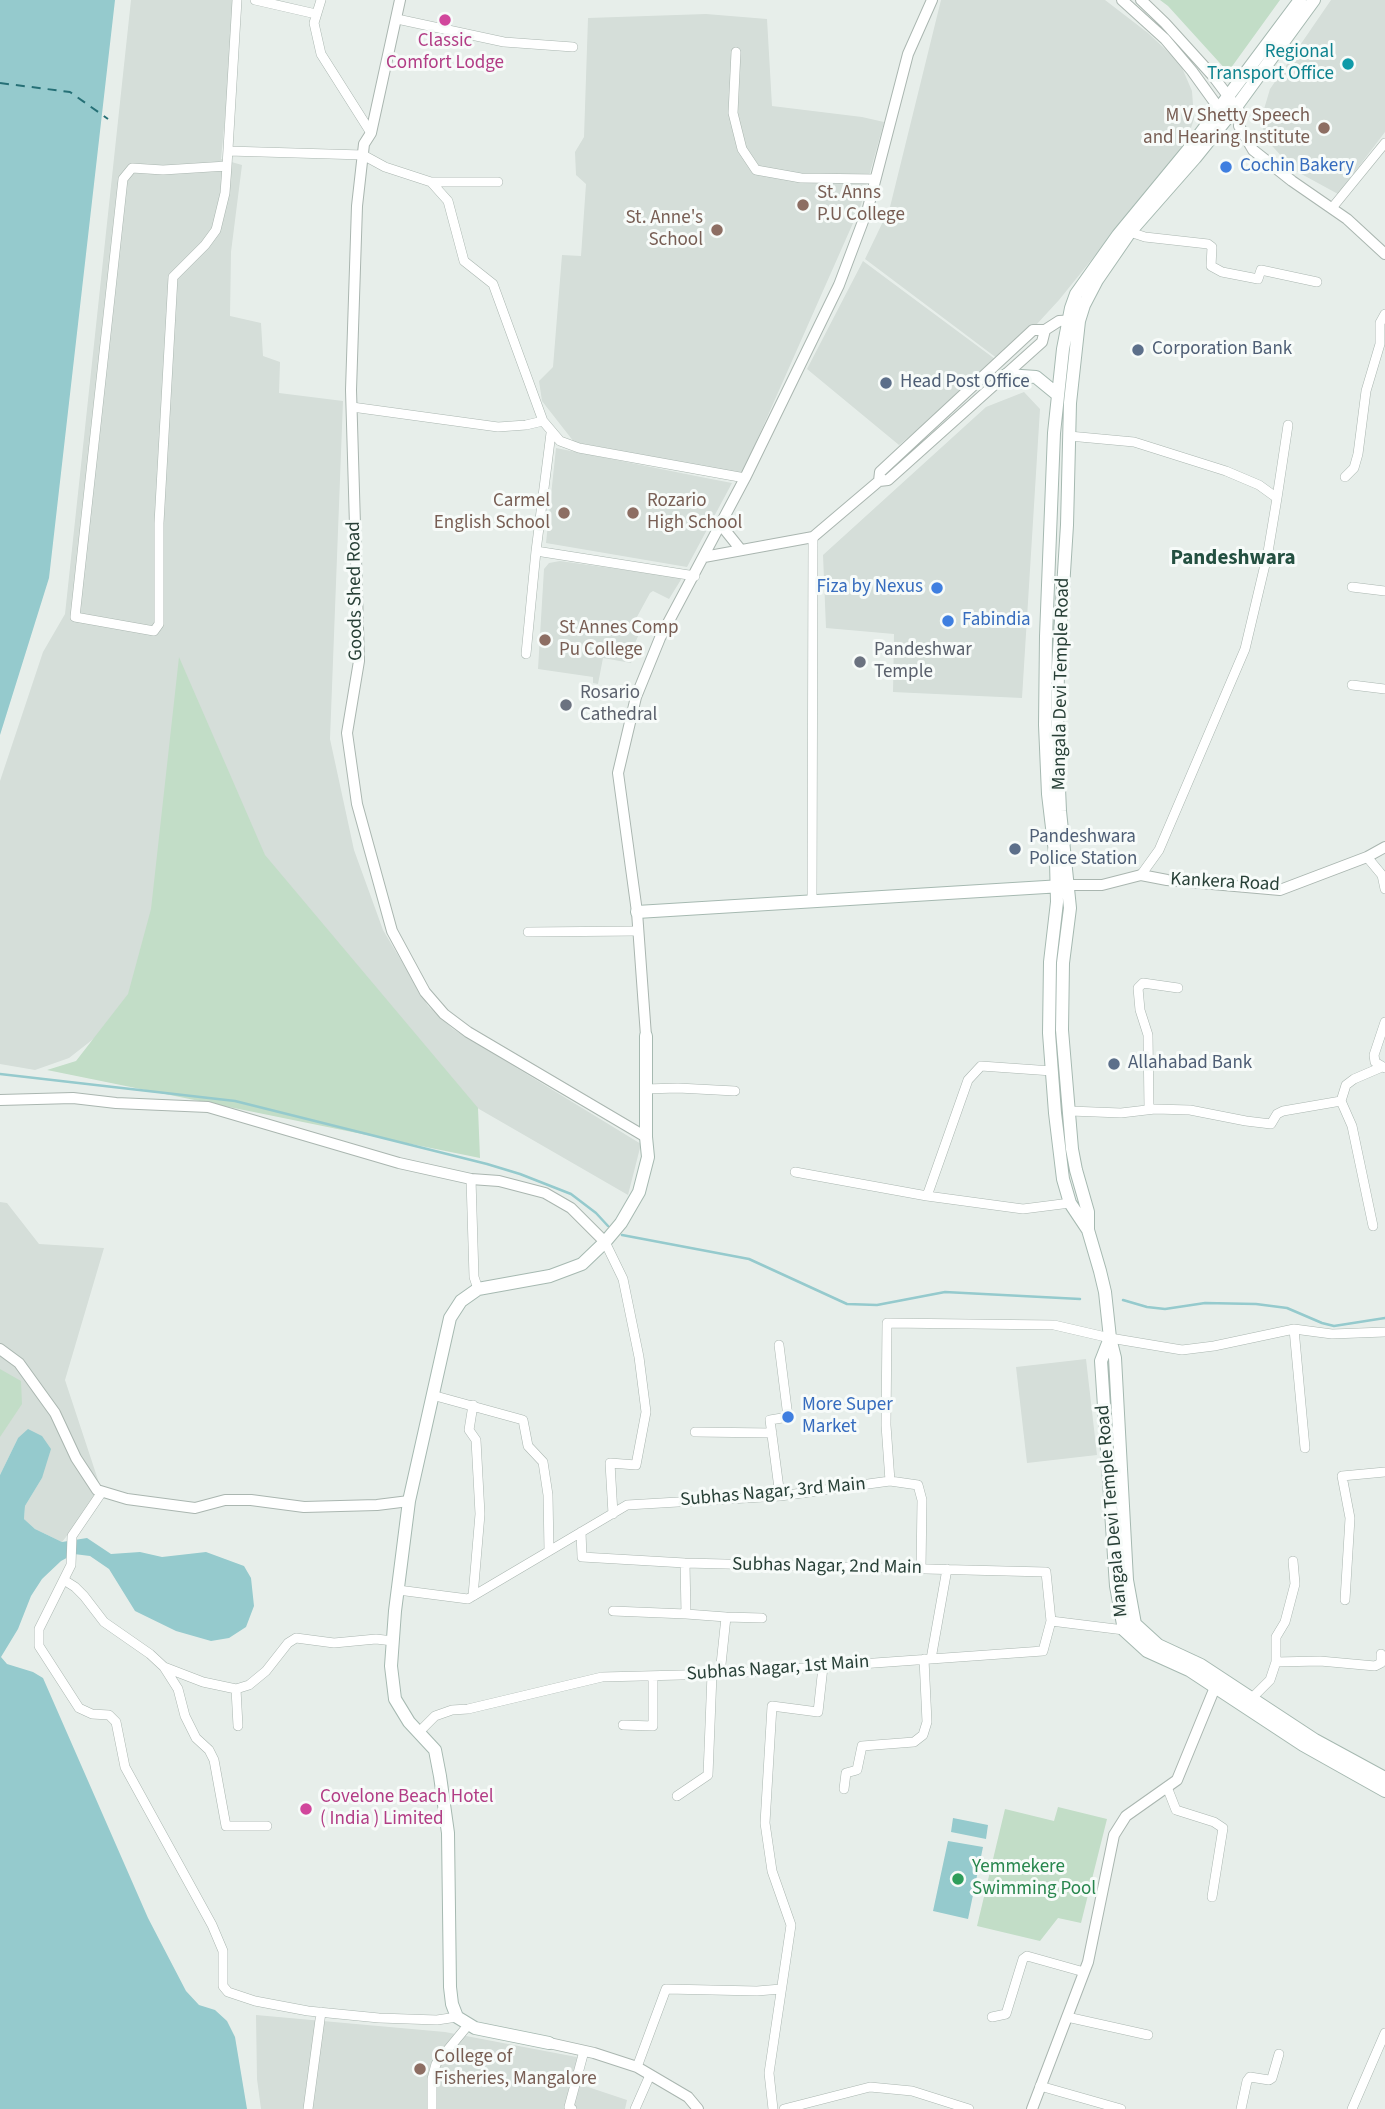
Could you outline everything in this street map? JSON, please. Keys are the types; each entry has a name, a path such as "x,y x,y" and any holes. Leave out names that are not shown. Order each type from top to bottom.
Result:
{"main road":[{"path":"1222,114 1227,95 1300,0"},
{"path":"1074,320 1076,294 1118,235 1188,150 1222,114 1236,107 1314,0"},
{"name":"Mangala Devi Temple Road","path":"1057,824 1045,725 1046,636 1054,433 1058,395 1074,320 1130,232 1222,114"},
{"name":"Mangala Devi Temple Road","path":"1074,320 1067,525 1058,667 1056,861 1070,908 1061,995 1062,1030 1076,1170 1088,1212 1087,1230"},
{"path":"1006,375 1035,377 1058,395"},
{"path":"637,912 1062,886"},
{"name":"Mangala Devi Temple Road","path":"1062,886 1057,902 1048,995 1055,1113 1063,1179 1070,1203 1087,1230 1105,1292 1110,1338 1101,1361 1116,1586 1130,1627 1147,1651 1252,1698 1315,1740 1385,1778"},
{"path":"549,2043 475,2028 463,2021 450,1987 448,1833 440,1776 435,1750 404,1716 395,1699 391,1667 393,1641 409,1501 450,1318 461,1301 478,1289 550,1276 582,1264 606,1242 621,1223 639,1192 648,1157 646,1036"},
{"path":"1055,1113 1070,1111"},
{"name":"Mangala Devi Temple Road","path":"1218,1681 1303,1745 1385,1791"}],"street":[{"path":"227,166 163,170 132,168 123,179 75,617 153,631 159,624 159,523 173,276 205,245 216,230 225,193 227,166 228,151 237,0"},
{"path":"255,0 316,14"},
{"path":"321,0 314,23 321,54 371,133"},
{"name":"Goods Shed Road","path":"400,0 371,133 364,144 357,206 352,407 359,661 347,733 357,804 392,931 425,992 444,1014 468,1032 646,1137"},
{"path":"646,1036 637,912 618,773 636,698 660,638 745,478 839,285 867,208 908,54 932,0"},
{"path":"1122,0 1165,39 1192,71 1222,114 1230,123 1239,126"},
{"path":"1141,0 1194,54 1240,112 1239,126 1253,150 1332,208 1385,254"},
{"path":"397,19 503,42 573,47"},
{"path":"736,52 733,113 741,149 756,170 801,178 875,179"},
{"path":"1332,208 1385,143"},
{"path":"228,151 363,155 385,167 430,182 498,182"},
{"path":"430,182 448,201 464,261 493,284 543,421 560,442 579,449 745,478"},
{"path":"1130,232 1144,237 1208,244 1212,247 1211,266 1222,272 1258,279 1261,270 1317,282"},
{"path":"1345,477 1354,468 1360,446 1366,391 1380,344 1380,323 1385,314"},
{"path":"879,481 880,472 1033,330 1045,330 1059,321 1074,320"},
{"path":"704,557 813,537 879,481 888,480 1006,375 1042,342 1045,330"},
{"path":"352,407 499,427 543,421"},
{"path":"1062,886 1102,885 1141,875 1159,850 1245,649 1269,552 1288,425"},
{"path":"526,654 551,433"},
{"path":"1069,436 1134,442 1226,471 1259,485 1277,498"},
{"path":"721,525 741,550"},
{"path":"812,901 813,537"},
{"path":"536,551 695,576"},
{"path":"1352,587 1385,591"},
{"path":"1352,685 1385,689"},
{"name":"Kankera Road","path":"1141,875 1167,880 1279,890 1367,858 1385,847"},
{"path":"1367,858 1383,876 1385,889"},
{"path":"528,932 638,931"},
{"path":"1149,1110 1148,1035 1140,1010 1138,988 1143,983 1178,988"},
{"path":"1383,1067 1375,1062 1374,1055 1385,1022"},
{"path":"927,1196 968,1080 981,1066 1052,1071"},
{"path":"1373,1226 1352,1126 1341,1101 1346,1085 1383,1067"},
{"path":"645,1089 735,1091"},
{"path":"0,1100 73,1098 116,1103 208,1107 399,1163 471,1179 499,1181 545,1193 571,1208 606,1242 623,1279 639,1357 646,1412 636,1465 610,1463 613,1514"},
{"path":"1070,1111 1121,1113 1190,1110 1269,1124 1283,1111 1341,1101"},
{"path":"795,1172 927,1196 1023,1209 1070,1203"},
{"path":"471,1179 474,1278 478,1289"},
{"name":"Subhas Nagar, 3rd Main","path":"472,1596 627,1505 780,1496 890,1481 886,1425 887,1323 1054,1325 1182,1350 1294,1329 1332,1334 1385,1332"},
{"path":"1294,1329 1305,1448"},
{"path":"779,1345 788,1417 770,1420 780,1496"},
{"path":"0,1349 19,1363 55,1413 76,1458 97,1490 127,1499 195,1508 225,1500 251,1500 304,1507 377,1505 409,1501"},
{"path":"432,1395 523,1420 528,1446 544,1462 548,1495 549,1551"},
{"path":"398,1590 468,1599 472,1596 480,1514 476,1440 469,1430 473,1405"},
{"path":"695,1432 772,1433"},
{"path":"1345,1600 1350,1518 1342,1476 1385,1472"},
{"path":"890,1481 918,1485 922,1500 921,1569"},
{"path":"103,1492 72,1536 71,1565 39,1629 39,1646 79,1708 92,1714 109,1715 116,1721 125,1767 212,1925 223,1951 223,1986 228,1992 255,2001 321,2012 463,2021 436,2064 432,2079 432,2109"},
{"name":"Subhas Nagar, 2nd Main","path":"582,1532 582,1557 685,1563 1046,1572 1051,1621"},
{"path":"1252,1698 1270,1680 1276,1662 1276,1637 1285,1622 1295,1584 1293,1561"},
{"path":"685,1563 686,1614"},
{"path":"844,1789 846,1773 857,1770 862,1746 914,1742 923,1735 927,1722 927,1659 947,1569"},
{"path":"64,1580 84,1596 104,1622 164,1667 178,1689 196,1738 209,1750 214,1760 226,1826 267,1826"},
{"path":"613,1611 762,1618"},
{"path":"677,1796 708,1775 716,1674 726,1617"},
{"path":"1051,1621 1130,1627"},
{"name":"Subhas Nagar, 1st Main","path":"420,1731 435,1716 452,1710 468,1709 601,1677 716,1674 1043,1651 1051,1621"},
{"path":"164,1667 203,1682 236,1689 249,1685 266,1671 288,1643 296,1638 334,1643 376,1639 393,1641"},
{"path":"1276,1662 1320,1661 1375,1666 1381,1663 1381,1654"},
{"path":"773,2109 769,2073 791,1925 772,1871 765,1823 772,1706 818,1712 823,1667"},
{"path":"623,1726 653,1726 653,1676"},
{"path":"1032,2109 1084,1972 1114,1835 1126,1816 1177,1780 1218,1681"},
{"path":"236,1689 238,1726"},
{"path":"1167,1787 1176,1810 1214,1822 1223,1828 1212,1897"},
{"path":"992,2017 1006,2014 1023,1959 1027,1956 1084,1972"},
{"path":"637,2067 666,1989 781,1989"},
{"path":"309,2109 321,2012"},
{"path":"1067,2017 1148,2035"},
{"path":"1352,2109 1385,2033"},
{"path":"549,2043 637,2067 688,2097 698,2109"},
{"path":"572,2109 569,2107 584,2051"},
{"path":"1241,2109 1247,2081 1250,2077 1269,2080 1272,2078 1279,2054"},
{"path":"635,2109 650,2075"},
{"path":"1040,2086 1093,2105 1121,2109"},
{"path":"784,2109 870,2087 912,2091 969,2109"}],"shaded area":[{"path":"131,0 236,0 221,159 242,165 231,252 230,316 261,323 263,356 280,362 279,393 343,401 330,739 354,850 383,930 428,1006 453,1029 641,1144 628,1195 434,1083 146,978 119,1019 69,1058 35,1070 0,1064 0,781 43,652 65,614"},
{"path":"941,0 1105,0 1148,33 1180,63 1192,91 1194,119 1186,143 1059,300 1002,362 865,259 890,207"},
{"path":"1331,0 1385,0 1385,132 1338,194 1294,170 1264,137 1262,116 1270,89"},
{"name":"St. Anne's School","path":"706,14 767,19 772,106 884,122 861,205 742,474 574,442 542,401 539,381 553,367 562,255 581,256 586,184 576,175 575,152 584,137 588,18"},
{"path":"863,261 999,362 899,445 807,369"},
{"name":"Fiza by Nexus","path":"1024,392 1040,409 1022,698 893,692 894,634 826,628 823,555 986,407"},
{"name":"Rozario High School","path":"556,448 732,483 687,567 546,543"},
{"path":"560,561 682,578 669,599 653,591 650,593 632,626 640,632 635,643 639,646 631,663 603,658 598,684 593,683 593,677 538,669 544,569 549,563"},
{"path":"0,1202 7,1203 39,1244 104,1248 65,1380 102,1492 62,1542 35,1529 24,1519 25,1506 42,1478 18,1438 0,1475"},
{"path":"1086,1359 1097,1455 1027,1463 1016,1367"},
{"name":"College of Fisheries, Mangalore","path":"256,2015 445,2032 587,2059 579,2084 627,2100 625,2109 261,2109 257,2079"}],"green space":[{"path":"1160,0 1280,0 1228,72"},
{"path":"179,657 265,855 478,1108 480,1158 47,1070 76,1061 128,994 151,909"},
{"path":"0,1369 21,1381 22,1404 0,1437"},
{"path":"1058,1807 1107,1819 1081,1923 1058,1918 1040,1941 977,1926 1005,1809 1054,1821"}],"water":[{"path":"0,0 115,0 49,578 0,735"},
{"path":"28,1429 42,1436 51,1449 42,1478 25,1506 24,1519 35,1529 62,1542 87,1538 111,1554 140,1552 162,1557 206,1552 244,1566 251,1578 254,1606 246,1627 229,1638 211,1641 176,1631 135,1611 109,1569 90,1556 74,1554 61,1561 42,1579 1,1657 7,1664 43,1678 148,1918 186,1991 199,2005 215,2010 227,2021 235,2037 247,2109 0,2109 0,1475 18,1438"},
{"name":"Yemmekere Swimming Pool","path":"953,1818 988,1825 986,1839 951,1832"},
{"name":"Yemmekere Swimming Pool","path":"948,1841 983,1847 968,1919 933,1911"}],"waterway":[{"path":"0,1074 235,1101 520,1174 571,1194 608,1226"},
{"path":"622,1235 749,1259 847,1304 877,1305 945,1292 1080,1299"},
{"path":"1123,1300 1165,1309 1205,1303 1256,1304 1287,1308 1334,1326 1385,1318"}],"ferry route":[{"path":"0,83 70,92 108,119"}],"place":[{"name":"Classic Comfort Lodge","path":"445,20"},
{"name":"Regional Transport Office","path":"1348,64"},
{"name":"M V Shetty Speech and Hearing Institute","path":"1324,128"},
{"name":"Cochin Bakery","path":"1226,167"},
{"name":"St. Anns P.U College","path":"803,205"},
{"name":"St. Anne's School","path":"717,230"},
{"name":"Corporation Bank","path":"1138,350"},
{"name":"Head Post Office","path":"886,383"},
{"name":"Carmel English School","path":"564,513"},
{"name":"Rozario High School","path":"633,513"},
{"name":"Fiza by Nexus","path":"937,588"},
{"name":"Fabindia","path":"948,621"},
{"name":"St Annes Comp Pu College","path":"545,640"},
{"name":"Pandeshwar Temple","path":"860,662"},
{"name":"Rosario Cathedral","path":"566,705"},
{"name":"Pandeshwara Police Station","path":"1015,849"},
{"name":"Allahabad Bank","path":"1114,1064"},
{"name":"More Super Market","path":"788,1417"},
{"name":"Covelone Beach Hotel ( India ) Limited","path":"306,1809"},
{"name":"Yemmekere Swimming Pool","path":"958,1879"},
{"name":"College of Fisheries, Mangalore","path":"420,2069"}],"district":[{"name":"Pandeshwara","path":"1233,559"}]}
